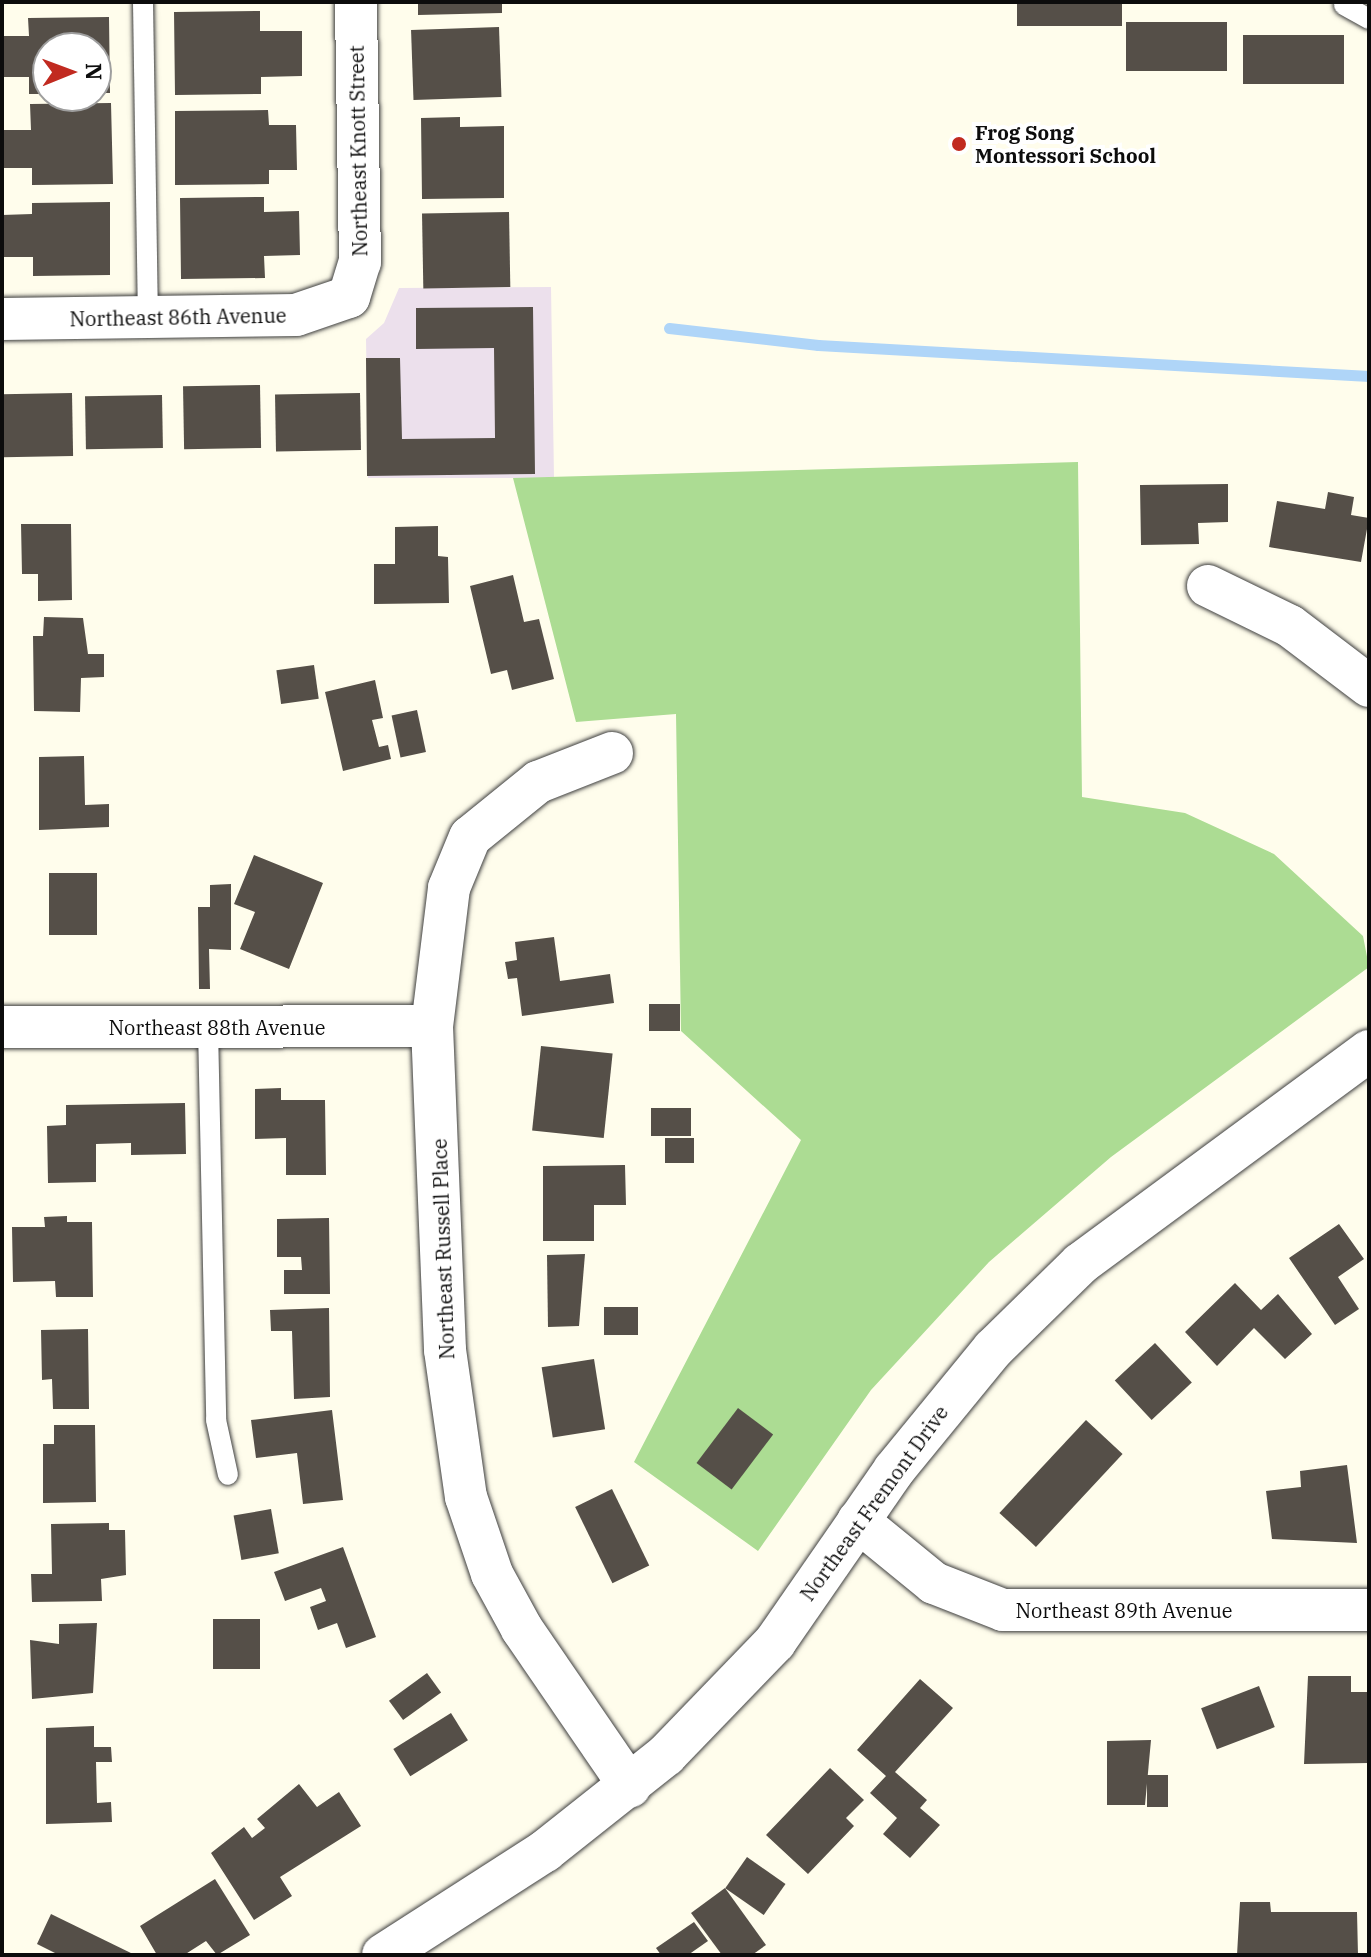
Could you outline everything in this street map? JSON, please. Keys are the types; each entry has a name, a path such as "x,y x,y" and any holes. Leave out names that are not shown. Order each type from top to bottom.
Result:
{"street":[{"name":"Northeast Knott Street","path":"349,297 360,262 356,2"},
{"name":"Northeast 86th Avenue","path":"2,319 296,315 349,297"},
{"path":"1208,586 1290,626 1369,686"},
{"name":"Northeast Russell Place","path":"612,753 538,782 470,837 449,888 432,1026 445,1350 466,1497 492,1574 522,1629 630,1787"},
{"name":"Northeast 88th Avenue","path":"2,1027 432,1026"},
{"name":"Northeast Fremont Drive","path":"383,1955 630,1787 775,1642 858,1521 947,1401 1080,1264 1369,1051"},
{"name":"Northeast 89th Avenue","path":"858,1521 934,1583 1003,1610 1369,1610"}],"lane":[{"path":"143,2 148,317"},
{"path":"1344,5 1369,19"},
{"path":"208,1027 216,1420 228,1475"}],"shaded area":[{"path":"551,287 554,478 368,478 366,339 384,323 399,288"}],"green space":[{"path":"1078,462 1082,797 1185,813 1274,854 1363,936 1369,967 1111,1157 989,1262 871,1390 758,1551 634,1462 801,1140 681,1031 676,714 576,722 513,478"}],"building":[{"path":"418,2 502,2 502,13 418,15"},
{"path":"1017,2 1122,2 1122,26 1017,26"},
{"path":"260,11 260,31 302,31 302,76 261,77 261,94 175,95 174,12"},
{"path":"109,17 109,32 32,32 32,94 29,94 29,77 2,77 2,36 29,36 28,18"},
{"path":"1126,22 1227,22 1227,71 1126,71"},
{"path":"499,27 501,97 413,100 411,30"},
{"path":"1243,35 1344,35 1344,84 1243,84"},
{"path":"30,104 32,112 111,112 113,184 32,185 32,168 2,168 2,130 31,130"},
{"path":"268,110 269,125 296,125 297,170 269,170 269,184 175,185 175,111"},
{"path":"460,117 460,127 504,126 504,198 422,199 421,118"},
{"path":"264,197 264,212 299,211 300,255 264,256 265,278 181,279 180,198"},
{"path":"110,202 110,275 33,276 33,257 2,257 2,215 32,214 32,203"},
{"path":"509,212 510,287 423,289 422,214"},
{"path":"533,307 535,474 367,476 366,358 400,358 402,439 495,438 494,348 416,349 416,308"},
{"path":"260,385 261,448 184,449 183,386"},
{"path":"72,393 73,456 3,457 2,394"},
{"path":"360,393 361,450 276,451 275,394"},
{"path":"162,395 163,448 86,449 85,396"},
{"path":"1228,484 1228,522 1198,523 1199,544 1141,545 1140,485"},
{"path":"1328,492 1354,497 1351,515 1369,518 1361,562 1269,547 1277,501 1325,509"},
{"path":"21,524 71,524 72,600 38,601 38,574 22,574"},
{"path":"438,526 438,556 448,557 449,603 374,604 374,564 395,564 395,527"},
{"path":"513,575 524,622 539,619 554,679 512,690 507,670 491,674 470,586"},
{"path":"44,617 83,618 88,654 104,654 104,677 81,678 80,712 34,711 33,636 43,636"},
{"path":"314,665 319,699 281,704 276,670"},
{"path":"375,680 383,718 372,720 379,747 388,745 391,759 343,771 325,692"},
{"path":"417,710 426,752 401,757 392,715"},
{"path":"84,756 85,805 109,804 109,827 39,830 39,757"},
{"path":"254,855 323,883 289,969 240,949 255,912 234,904"},
{"path":"49,873 97,873 97,935 49,935"},
{"path":"231,884 231,950 209,949 210,989 199,989 198,907 210,907 210,885"},
{"path":"554,937 560,981 610,974 614,1003 522,1016 517,978 508,979 505,962 517,960 515,942"},
{"path":"649,1004 680,1004 680,1031 649,1031"},
{"path":"541,1046 613,1054 604,1138 532,1131"},
{"path":"281,1088 281,1100 325,1100 326,1175 286,1175 286,1138 255,1139 255,1089"},
{"path":"185,1103 186,1154 131,1155 131,1143 96,1144 96,1182 48,1183 47,1126 66,1125 66,1105"},
{"path":"651,1108 691,1108 691,1136 651,1136"},
{"path":"665,1138 694,1138 694,1163 665,1163"},
{"path":"625,1165 626,1205 594,1205 594,1241 543,1241 543,1166"},
{"path":"67,1216 67,1222 92,1222 93,1297 56,1297 55,1281 13,1282 12,1227 45,1227 44,1217"},
{"path":"329,1218 330,1294 284,1294 284,1270 302,1270 301,1257 277,1257 277,1219"},
{"path":"1339,1224 1364,1259 1338,1277 1359,1309 1335,1325 1289,1258"},
{"path":"585,1254 579,1326 548,1327 547,1255"},
{"path":"1235,1283 1261,1310 1278,1294 1312,1334 1285,1359 1254,1328 1217,1366 1185,1332"},
{"path":"604,1307 638,1307 638,1335 604,1335"},
{"path":"329,1308 330,1397 294,1399 292,1331 271,1331 270,1310"},
{"path":"88,1329 89,1409 53,1409 52,1379 42,1380 41,1330"},
{"path":"1155,1343 1192,1382 1152,1420 1115,1381"},
{"path":"594,1359 605,1429 553,1437 542,1367"},
{"path":"738,1408 773,1434 732,1490 696,1463"},
{"path":"332,1410 343,1500 303,1504 297,1453 256,1458 251,1420"},
{"path":"1086,1420 1123,1454 1036,1547 999,1513"},
{"path":"54,1425 95,1425 96,1502 43,1503 43,1444 54,1444"},
{"path":"1347,1465 1357,1543 1272,1539 1266,1491 1301,1487 1300,1471"},
{"path":"612,1489 649,1565 612,1583 575,1507"},
{"path":"271,1509 279,1553 241,1560 234,1516"},
{"path":"109,1523 109,1530 125,1530 126,1575 101,1579 102,1601 32,1602 31,1574 52,1574 51,1524"},
{"path":"343,1547 376,1637 346,1648 337,1623 318,1630 310,1607 326,1601 321,1588 285,1601 274,1572"},
{"path":"213,1619 260,1619 260,1669 213,1669"},
{"path":"97,1623 93,1693 32,1699 30,1640 59,1644 59,1624"},
{"path":"427,1673 441,1692 403,1720 389,1701"},
{"path":"1308,1676 1351,1676 1351,1692 1369,1692 1369,1763 1304,1764"},
{"path":"920,1679 953,1708 895,1772 927,1800 920,1808 940,1825 910,1858 883,1834 897,1818 870,1793 886,1776 857,1750"},
{"path":"1259,1686 1275,1727 1217,1749 1201,1708"},
{"path":"451,1713 468,1740 410,1776 393,1749"},
{"path":"94,1726 94,1747 111,1747 112,1762 96,1762 97,1803 111,1802 112,1822 46,1824 46,1728"},
{"path":"1151,1740 1145,1805 1107,1805 1107,1741"},
{"path":"830,1768 864,1800 846,1818 854,1826 808,1874 766,1835"},
{"path":"1147,1775 1168,1775 1168,1807 1147,1807"},
{"path":"299,1784 317,1807 339,1792 361,1826 280,1877 292,1896 254,1920 211,1853 244,1827 252,1838 265,1828 257,1819"},
{"path":"747,1857 786,1884 764,1915 725,1888"},
{"path":"215,1879 250,1935 217,1955 206,1941 184,1955 157,1955 140,1926"},
{"path":"725,1888 766,1945 752,1955 722,1955 691,1913"},
{"path":"1240,1902 1270,1902 1271,1912 1357,1912 1358,1955 1237,1955"},
{"path":"51,1914 135,1955 59,1955 37,1944"},
{"path":"694,1922 708,1941 688,1955 661,1955 656,1948"}],"waterway":[{"path":"669,328 818,345 1369,376"}],"place":[{"name":"Frog Song Montessori School","path":"959,144"}]}
